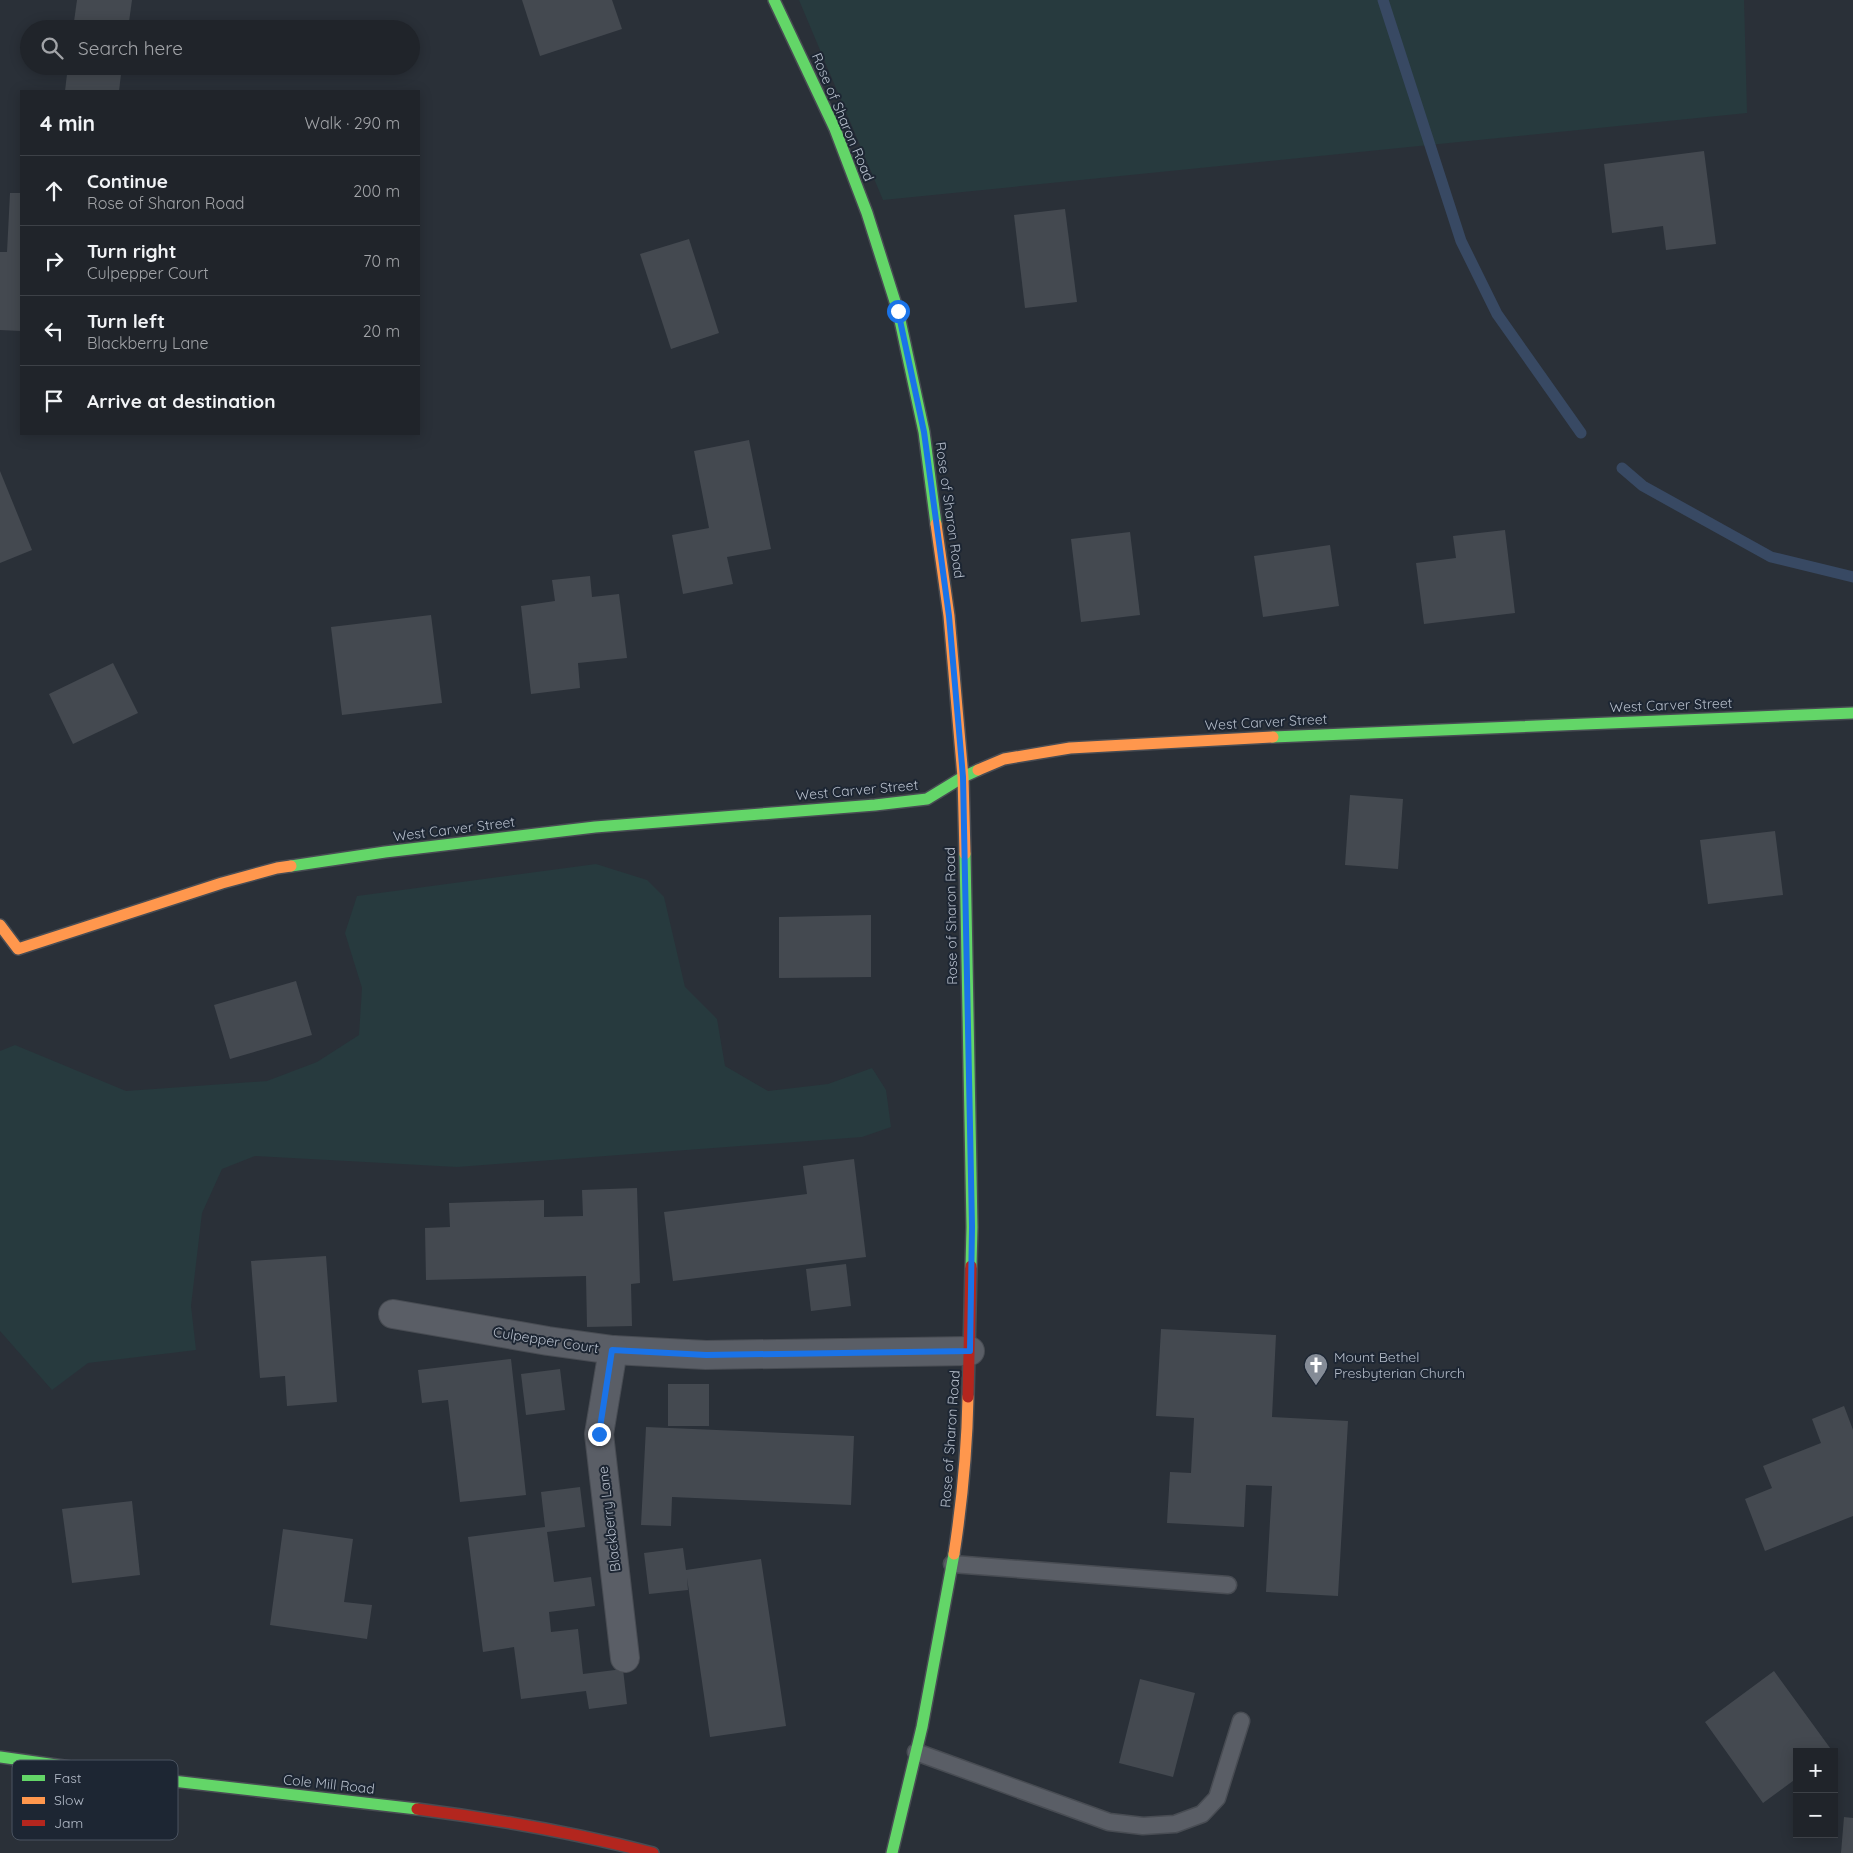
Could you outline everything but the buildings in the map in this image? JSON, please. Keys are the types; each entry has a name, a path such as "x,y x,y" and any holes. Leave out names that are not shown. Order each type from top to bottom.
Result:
{"street":[{"name":"Rose of Sharon Road","path":"774,0 835,130 867,213 898,311 927,451 949,616 963,777 972,1217 967,1434 960,1516 952,1564 922,1727 892,1853"},
{"name":"West Carver Street","path":"0,925 18,949 222,883 277,868 385,852 595,827 875,805 926,799 963,777 1004,759 1070,748 1360,732 1853,713"},
{"name":"Culpepper Court","path":"392,1314 612,1350 706,1355 970,1351"},
{"name":"Blackberry Lane","path":"612,1350 599,1434 625,1658"},
{"name":"Cole Mill Road","path":"0,1757 20,1760"},
{"name":"Cole Mill Road","path":"178,1782 415,1809 550,1829 653,1853"}],"lane":[{"path":"952,1564 1228,1585"},
{"path":"916,1752 1109,1822 1143,1826 1175,1824 1202,1814 1217,1798 1241,1721"}],"green space":[{"path":"799,0 1744,0 1747,113 883,200"},
{"path":"596,864 647,880 664,897 685,987 717,1019 725,1066 768,1091 828,1084 872,1068 886,1090 891,1127 862,1137 457,1167 255,1156 222,1169 202,1213 191,1306 196,1350 88,1363 52,1390 0,1331 0,1051 15,1045 126,1091 267,1081 317,1062 359,1035 362,988 345,933 357,896"}],"waterway":[{"path":"1383,0 1461,241 1497,314 1581,433"},
{"path":"1622,468 1643,486 1771,557 1853,577"}],"traffic: fast":[{"path":"774,0 835,129 867,213 898,311 924,432 936,524"},
{"path":"1273,737 1853,713"},
{"path":"291,866 385,852 595,827 875,805 927,799 978,770"},
{"path":"965,854 972,1227 971,1266"},
{"path":"892,1853 922,1727 954,1554"},
{"path":"0,1757 21,1760"},
{"path":"178,1782 417,1809"}],"traffic: slow":[{"path":"936,524 949,616 963,777 965,854"},
{"path":"978,770 1004,759 1070,748 1273,737"},
{"path":"0,925 18,949 222,883 291,866"},
{"path":"954,1554 964,1476 968,1397"}],"traffic: jam":[{"path":"968,1397 971,1266"},
{"path":"417,1809 535,1827 653,1853"}],"place":[{"name":"Mount Bethel Presbyterian Church","path":"1316,1386"}],"route":[{"path":"599,1434 612,1350 706,1355 970,1351 972,1227 963,777 949,616 924,432 898,311"}]}
